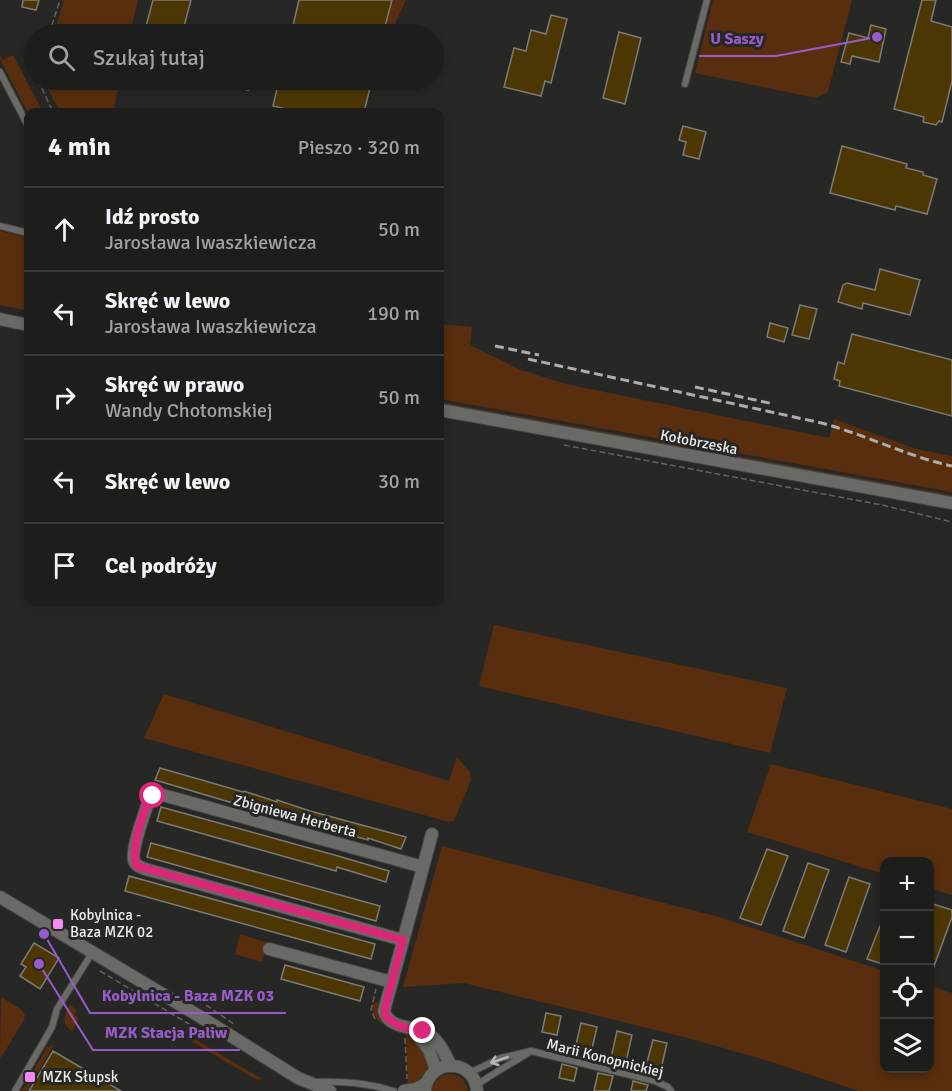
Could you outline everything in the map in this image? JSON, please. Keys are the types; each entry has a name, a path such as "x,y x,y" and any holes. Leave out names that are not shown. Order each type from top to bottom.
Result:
{"street":[{"path":"0,319 24,324"},
{"name":"Kołobrzeska","path":"444,411 952,503"},
{"name":"Zbigniewa Herberta","path":"403,940 137,866 134,854 146,809 153,796 159,795 423,867"},
{"path":"432,834 384,1011 390,1020 413,1030 423,1031 436,1041 451,1065"},
{"path":"1,899 89,957 305,1082 325,1090"},
{"path":"269,949 392,982"},
{"path":"413,1030 429,1050 436,1070"},
{"path":"404,1091 425,1087 430,1075 436,1070 451,1065 469,1073 476,1089"}],"lane":[{"path":"685,84 707,0"},
{"path":"0,72 2,80 24,119"},
{"path":"0,226 24,232"},
{"path":"15,1091 52,1027 57,1009 89,957"},
{"name":"Marii Konopnickiej","path":"476,1089 496,1071 531,1051"},
{"name":"Marii Konopnickiej","path":"469,1073 501,1058 531,1051 655,1081 669,1087 671,1091"},
{"path":"305,1082 338,1081 375,1085 394,1091"}],"path":[{"path":"52,24 60,0"},
{"path":"43,90 51,108"},
{"path":"563,444 882,505 952,522"},
{"path":"89,957 193,1027"},
{"path":"206,1005 234,1024"}],"shaded area":[{"path":"64,0 138,0 132,24 57,24"},
{"path":"392,0 406,0 395,24 386,23"},
{"path":"713,0 852,0 828,92 816,98 695,73"},
{"path":"0,55 3,60 13,55 24,76 24,90 31,90 41,108 25,108"},
{"path":"48,90 118,90 114,108 58,108"},
{"path":"0,231 24,237 24,310 0,305"},
{"path":"444,324 472,327 470,345 521,370 566,384 829,438 834,419 916,449 952,456 952,492 444,400"},
{"path":"444,403 952,495 952,498 444,406"},
{"path":"494,625 787,688 770,753 479,686"},
{"path":"164,694 449,781 457,757 470,772 471,780 454,821 449,822 144,738"},
{"path":"771,764 952,809 952,895 934,889 934,857 880,857 880,873 747,832"},
{"path":"442,846 719,917 880,970 880,1073 934,1073 934,987 952,993 952,1091 859,1091 762,1059 684,1037 464,983 403,987"},
{"path":"240,934 268,943 262,962 235,954"},
{"path":"1,997 21,1009 25,1015 0,1059"},
{"path":"373,1002 381,1004 403,1031 422,1044 430,1065 417,1083 408,1085 406,1035 377,1020 374,1015"},
{"path":"70,1005 77,1010 74,1015 79,1018 72,1031 65,1022 66,1012"},
{"path":"190,1036 262,1079 257,1080 189,1040"},
{"path":"54,1045 27,1091 22,1091 47,1047"},
{"path":"448,1074 462,1078 468,1091 432,1091 437,1080"}],"building":[{"path":"23,0 39,0 36,10 22,7"},
{"path":"153,0 191,0 185,24 147,24"},
{"path":"299,0 392,0 386,24 293,24"},
{"path":"922,0 936,0 931,21 952,27 952,81 942,122 939,121 936,125 923,122 924,117 894,109"},
{"path":"551,15 567,19 551,83 545,81 541,96 504,87 514,48 526,51 531,30 546,34"},
{"path":"871,25 886,29 879,62 852,56 850,64 841,62 849,33 868,38"},
{"path":"619,32 641,38 625,104 603,98"},
{"path":"277,90 370,90 365,108 282,108 273,106"},
{"path":"683,126 706,132 699,159 683,155 686,142 679,140"},
{"path":"842,146 907,164 906,168 923,172 923,175 937,179 927,214 896,206 895,210 830,193"},
{"path":"880,269 920,280 910,315 863,303 862,309 838,302 843,285 847,283 875,290"},
{"path":"800,305 817,309 809,339 792,335"},
{"path":"770,323 788,328 784,342 767,337"},
{"path":"852,334 952,360 952,416 839,386 840,381 834,379 838,362 844,364"},
{"path":"160,768 406,837 401,849 267,810 266,813 234,801 233,803 155,780"},
{"path":"161,807 389,871 386,882 337,867 336,871 157,821"},
{"path":"151,843 380,906 376,921 147,857"},
{"path":"767,849 788,856 761,925 740,918"},
{"path":"808,863 829,870 804,938 783,931"},
{"path":"129,876 375,944 371,959 125,891"},
{"path":"849,877 870,884 846,952 825,945"},
{"path":"934,904 952,910 952,917 934,966"},
{"path":"880,926 880,963 867,959"},
{"path":"34,943 59,958 40,989 20,976 26,967 21,964"},
{"path":"285,965 364,987 360,1001 281,979"},
{"path":"546,1013 561,1016 557,1035 542,1032"},
{"path":"581,1023 597,1027 591,1053 575,1049"},
{"path":"617,1031 632,1035 626,1062 611,1058"},
{"path":"653,1040 667,1043 661,1069 646,1066"},
{"path":"53,1051 121,1091 29,1091"},
{"path":"562,1064 577,1068 574,1081 559,1078"},
{"path":"598,1073 613,1076 609,1091 594,1091"},
{"path":"633,1081 648,1085 646,1091 631,1091"}],"railway":[{"path":"495,346 539,355"},
{"path":"528,359 817,422 952,466"},
{"path":"695,387 774,404"}],"place":[{"name":"U Saszy","path":"877,37"},
{"name":"Kobylnica - Baza MZK 02","path":"58,924"},
{"name":"Kobylnica - Baza MZK 03","path":"44,934"},
{"name":"MZK Stacja Paliw","path":"39,964"},
{"name":"MZK Słupsk","path":"30,1077"}],"route":[{"path":"153,796 149,800 135,849 134,860 137,866 403,940 384,1011 390,1020 413,1030 423,1031"}]}
